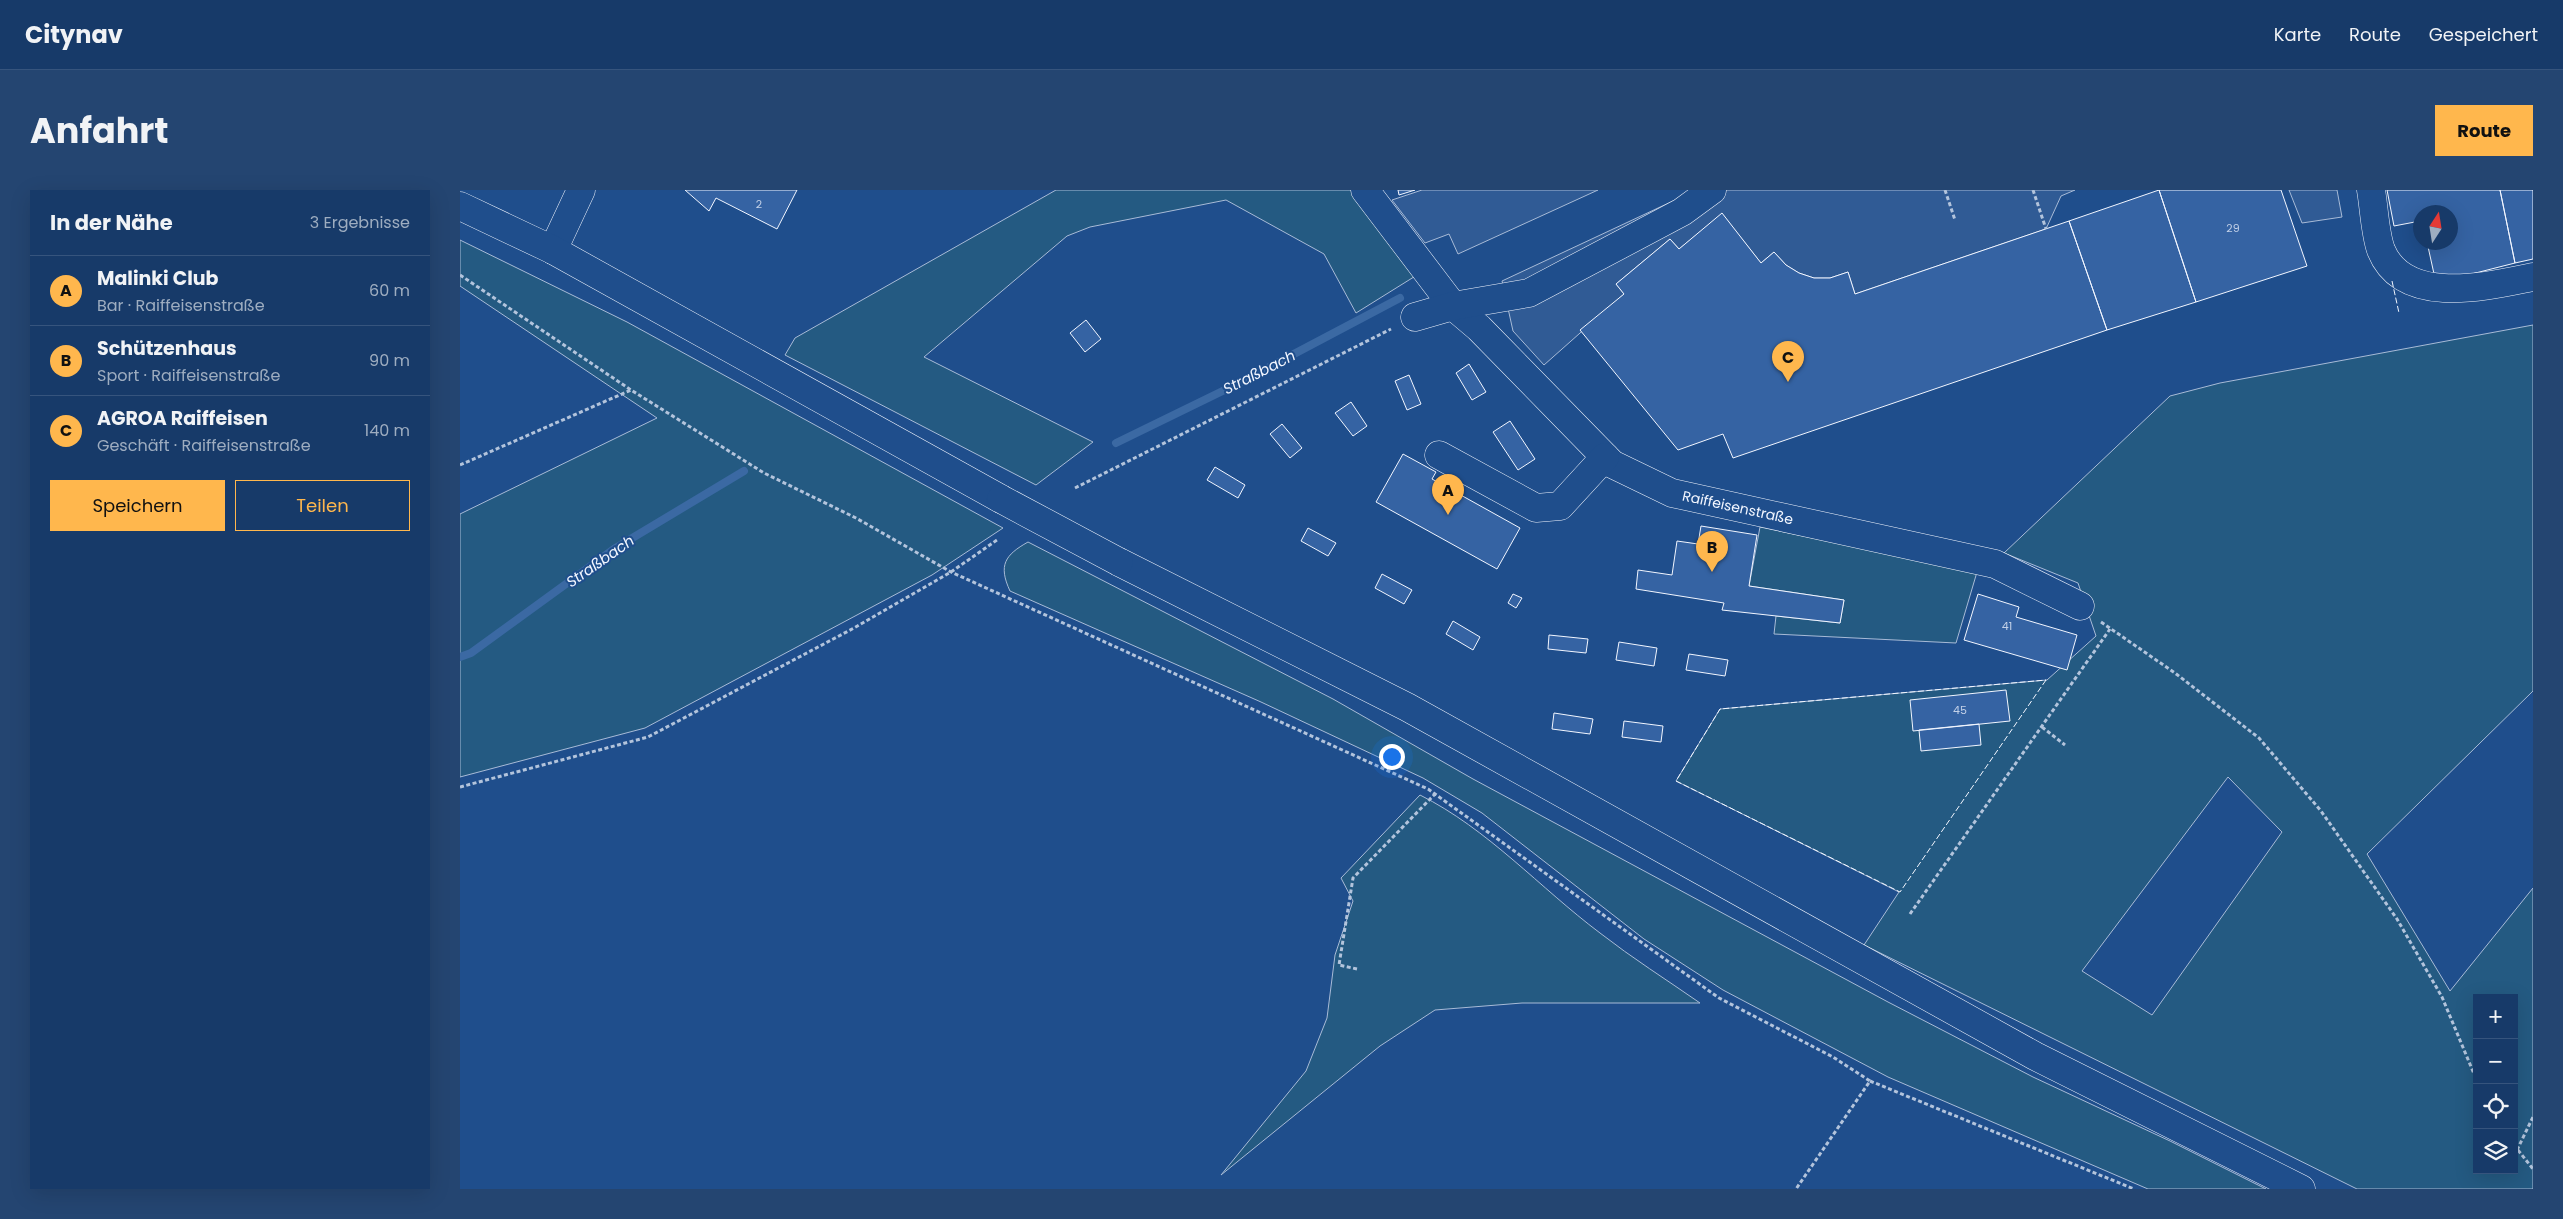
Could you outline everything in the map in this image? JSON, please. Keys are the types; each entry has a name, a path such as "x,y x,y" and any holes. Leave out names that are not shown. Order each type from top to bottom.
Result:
{"main road":[{"path":"553,250 581,190"},
{"path":"1415,317 1453,306 1529,292 1682,212 1712,190"},
{"path":"2371,190 2381,250 2394,270 2415,282 2451,289 2533,277"},
{"name":"Raiffeisenstraße","path":"1375,193 1453,306 1479,328 1612,464 1672,492 1995,564 2080,606"},
{"path":"460,206 553,250 1001,499 1119,562 1407,707 2035,1056 2301,1189"},
{"path":"1439,454 1536,508 1560,506 1605,457"}],"path":[{"path":"1945,190 1955,220"},
{"path":"2033,190 2046,229"},
{"path":"460,275 631,390 764,473 856,518 952,572 1436,794 1719,998 1833,1057 1870,1080 2134,1189"},
{"path":"1075,488 1415,317"},
{"path":"460,465 631,390"},
{"path":"460,788 648,737 854,628 952,572 997,540"},
{"path":"1910,914 2110,629 2175,672 2259,738 2321,811 2397,919 2442,996 2473,1070"},
{"path":"2042,727 2065,745"},
{"path":"1357,969 1338,964 1354,878 1436,794"},
{"path":"1796,1189 1870,1080"},
{"path":"2533,1117 2518,1150 2533,1169"}],"shaded area":[{"path":"1056,190 1353,190 1417,275 1356,313 1324,254 1226,200 1090,227 1067,236 924,357 1093,442 1036,485 785,355 795,338"},
{"path":"1422,190 1598,190 1458,254 1449,234 1425,243 1392,200"},
{"path":"1702,190 2075,190 2061,196 2046,229 1855,294 1848,272 1830,278 1814,278 1799,273 1786,265 1774,252 1761,263 1722,214 1679,249 1670,239 1616,284 1624,294 1544,365 1513,331 1502,281 1673,201"},
{"path":"2289,190 2337,190 2342,217 2302,223"},
{"path":"460,240 627,322 1003,528 932,575 645,728 460,777 460,514 657,418 460,286"},
{"path":"2533,325 2533,691 2367,854 2450,991 2533,888 2533,1189 2357,1189 1864,945 1899,892 1676,781 1720,709 2047,680 2096,636 2078,583 2004,553 2170,396 2220,383","holes":["2228,777 2282,832 2152,1015 2082,971"]},
{"path":"1760,527 1977,572 1956,643 1774,634 1776,616 1840,623 1844,600 1749,586"},
{"path":"1028,542 1333,699 1473,779 1888,1002 2033,1077 2170,1141 2266,1189 2148,1189 1888,1077 1723,990 1644,939 1482,813 1423,778 1261,702 1010,591 1006,582 1004,567 1009,556"},
{"path":"1420,795 1445,809 1491,842 1600,933 1700,1003 1522,1003 1435,1010 1380,1046 1221,1175 1306,1071 1327,1018 1335,955 1353,901 1341,878"}],"building":[{"path":"685,190 797,190 777,229 716,198 709,211"},
{"path":"1398,190 1415,190 1399,195"},
{"path":"2159,190 2281,190 2307,266 2196,302"},
{"path":"2159,190 2196,302 2107,330 2069,221"},
{"path":"2387,190 2500,190 2515,263 2436,283 2429,250 2458,250 2458,205 2413,205 2413,222 2394,226"},
{"path":"2500,190 2533,190 2533,259 2515,263"},
{"path":"1722,213 1761,263 1774,252 1786,265 1799,273 1814,278 1830,278 1848,272 1855,294 2069,221 2107,330 1733,458 1723,434 1678,450 1580,330 1624,294 1616,284 1670,239 1679,249"},
{"path":"1086,320 1101,339 1085,352 1070,333"},
{"path":"1469,364 1486,392 1472,400 1456,373"},
{"path":"1409,375 1421,404 1407,410 1395,381"},
{"path":"1351,402 1367,426 1353,436 1335,413"},
{"path":"1510,421 1535,459 1518,470 1493,432"},
{"path":"1282,424 1302,448 1290,458 1270,434"},
{"path":"1403,454 1436,472 1432,479 1520,528 1497,569 1376,502"},
{"path":"1215,467 1245,485 1238,498 1207,480"},
{"path":"1701,526 1757,535 1749,586 1844,600 1840,623 1722,610 1724,603 1636,589 1638,570 1672,575 1677,541 1698,544"},
{"path":"1308,528 1336,543 1328,556 1301,541"},
{"path":"1382,574 1412,590 1404,604 1375,588"},
{"path":"1513,594 1522,598 1516,608 1508,603"},
{"path":"1978,594 2019,607 2016,617 2077,635 2067,670 1964,640"},
{"path":"1453,621 1480,637 1473,650 1446,634"},
{"path":"1549,635 1588,639 1586,653 1548,649"},
{"path":"1619,642 1657,648 1654,666 1616,660"},
{"path":"1689,654 1728,660 1725,676 1686,670"},
{"path":"2006,690 2010,721 1913,731 1910,700"},
{"path":"1554,713 1593,719 1590,734 1552,729"},
{"path":"1624,721 1663,726 1661,742 1622,737"},
{"path":"1979,724 1981,745 1921,751 1919,730"}],"waterway":[{"name":"Straßbach","path":"1116,443 1239,383 1400,298"},
{"name":"Straßbach","path":"460,657 471,653 614,549 744,471"}],"fence":[{"path":"2392,281 2399,313"},
{"path":"2046,680 1900,892 1676,781 1720,709 2046,680"}],"place":[{"name":"AGROA Raiffeisen","path":"1788,382"},
{"name":"Malinki Club","path":"1448,515"},
{"name":"Schützenhaus","path":"1712,572"}]}
